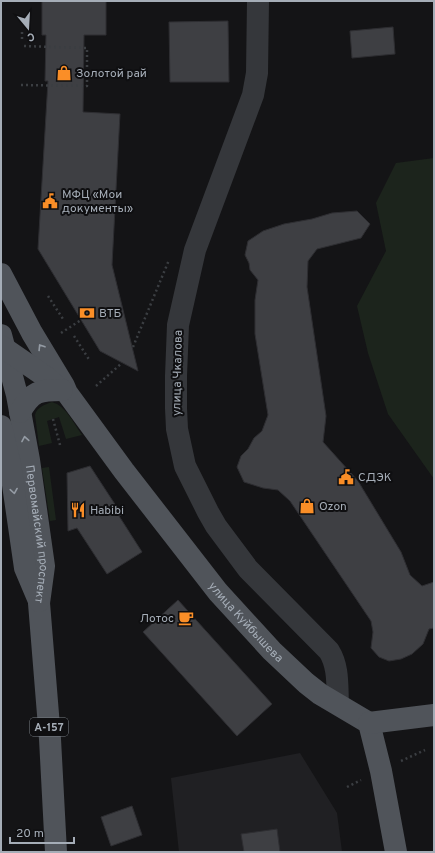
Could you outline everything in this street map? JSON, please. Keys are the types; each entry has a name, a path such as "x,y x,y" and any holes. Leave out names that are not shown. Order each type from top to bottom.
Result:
{"main road":[{"name":"улица Куйбышева","path":"1,274 32,333 64,386 65,391"},
{"name":"улица Куйбышева","path":"2,343 65,391 124,471 218,592 272,651 316,690 369,723"},
{"name":"Первомайский проспект","path":"2,343 15,382 29,460 44,566 39,602"},
{"path":"20,412 26,400 36,393 42,391 65,391"},
{"name":"Первомайский проспект","path":"1,426 10,464 25,568 39,602"},
{"name":"А-157","path":"39,602 50,739 56,852"},
{"path":"396,852 381,771 369,723 434,715"}],"street":[{"name":"улица Чкалова","path":"258,1 257,73 253,95 196,250 178,325 176,419 185,466 216,526 248,569 329,651 333,657 337,675 338,704"}],"path":[{"path":"22,29 22,40"},
{"path":"21,85 87,86 88,48 22,46"},
{"path":"48,296 63,319"},
{"path":"61,333 81,320"},
{"path":"74,336 90,361"},
{"path":"96,386 122,363"},
{"path":"53,419 60,445"}],"shaded area":[{"path":"434,158 434,479 388,414 368,353 357,306 386,251 376,203 396,163"},
{"path":"52,402 66,411 82,435 66,439 59,417 47,421 52,443 39,446 35,415 39,408"},
{"path":"49,467 56,520 50,521 42,468"},
{"path":"300,753 337,813 342,852 179,852 171,778"}],"building":[{"path":"42,1 106,1 106,35 84,35 83,112 120,114 112,265 138,371 100,351 38,249 48,81 45,81 46,35 42,35"},
{"path":"228,21 229,82 170,82 169,22"},
{"path":"393,27 395,54 352,58 350,31"},
{"path":"357,211 370,224 361,238 317,249 308,261 307,287 326,416 323,442 358,481 401,552 410,575 422,586 434,582 434,628 429,629 423,644 412,654 401,659 389,661 379,657 371,648 373,632 371,621 290,501 278,490 263,488 244,482 237,467 241,456 248,449 254,438 262,431 268,415 255,334 255,300 258,280 250,270 249,263 245,255 248,241 263,231 284,224 312,219 332,213"},
{"path":"90,466 122,515 119,516 142,552 107,574 77,528 68,531 67,473"},
{"path":"178,600 272,704 237,736 143,632"},
{"path":"132,806 142,835 111,846 101,817"},
{"path":"277,829 280,852 244,852 241,834"}],"place":[{"name":"Золотой рай","path":"64,73"},
{"name":"МФЦ «Мои документы»","path":"50,201"},
{"name":"ВТБ","path":"87,313"},
{"name":"СДЭК","path":"346,477"},
{"name":"Ozon","path":"307,506"},
{"name":"Habibi","path":"78,510"},
{"name":"Лотос","path":"186,618"}]}
